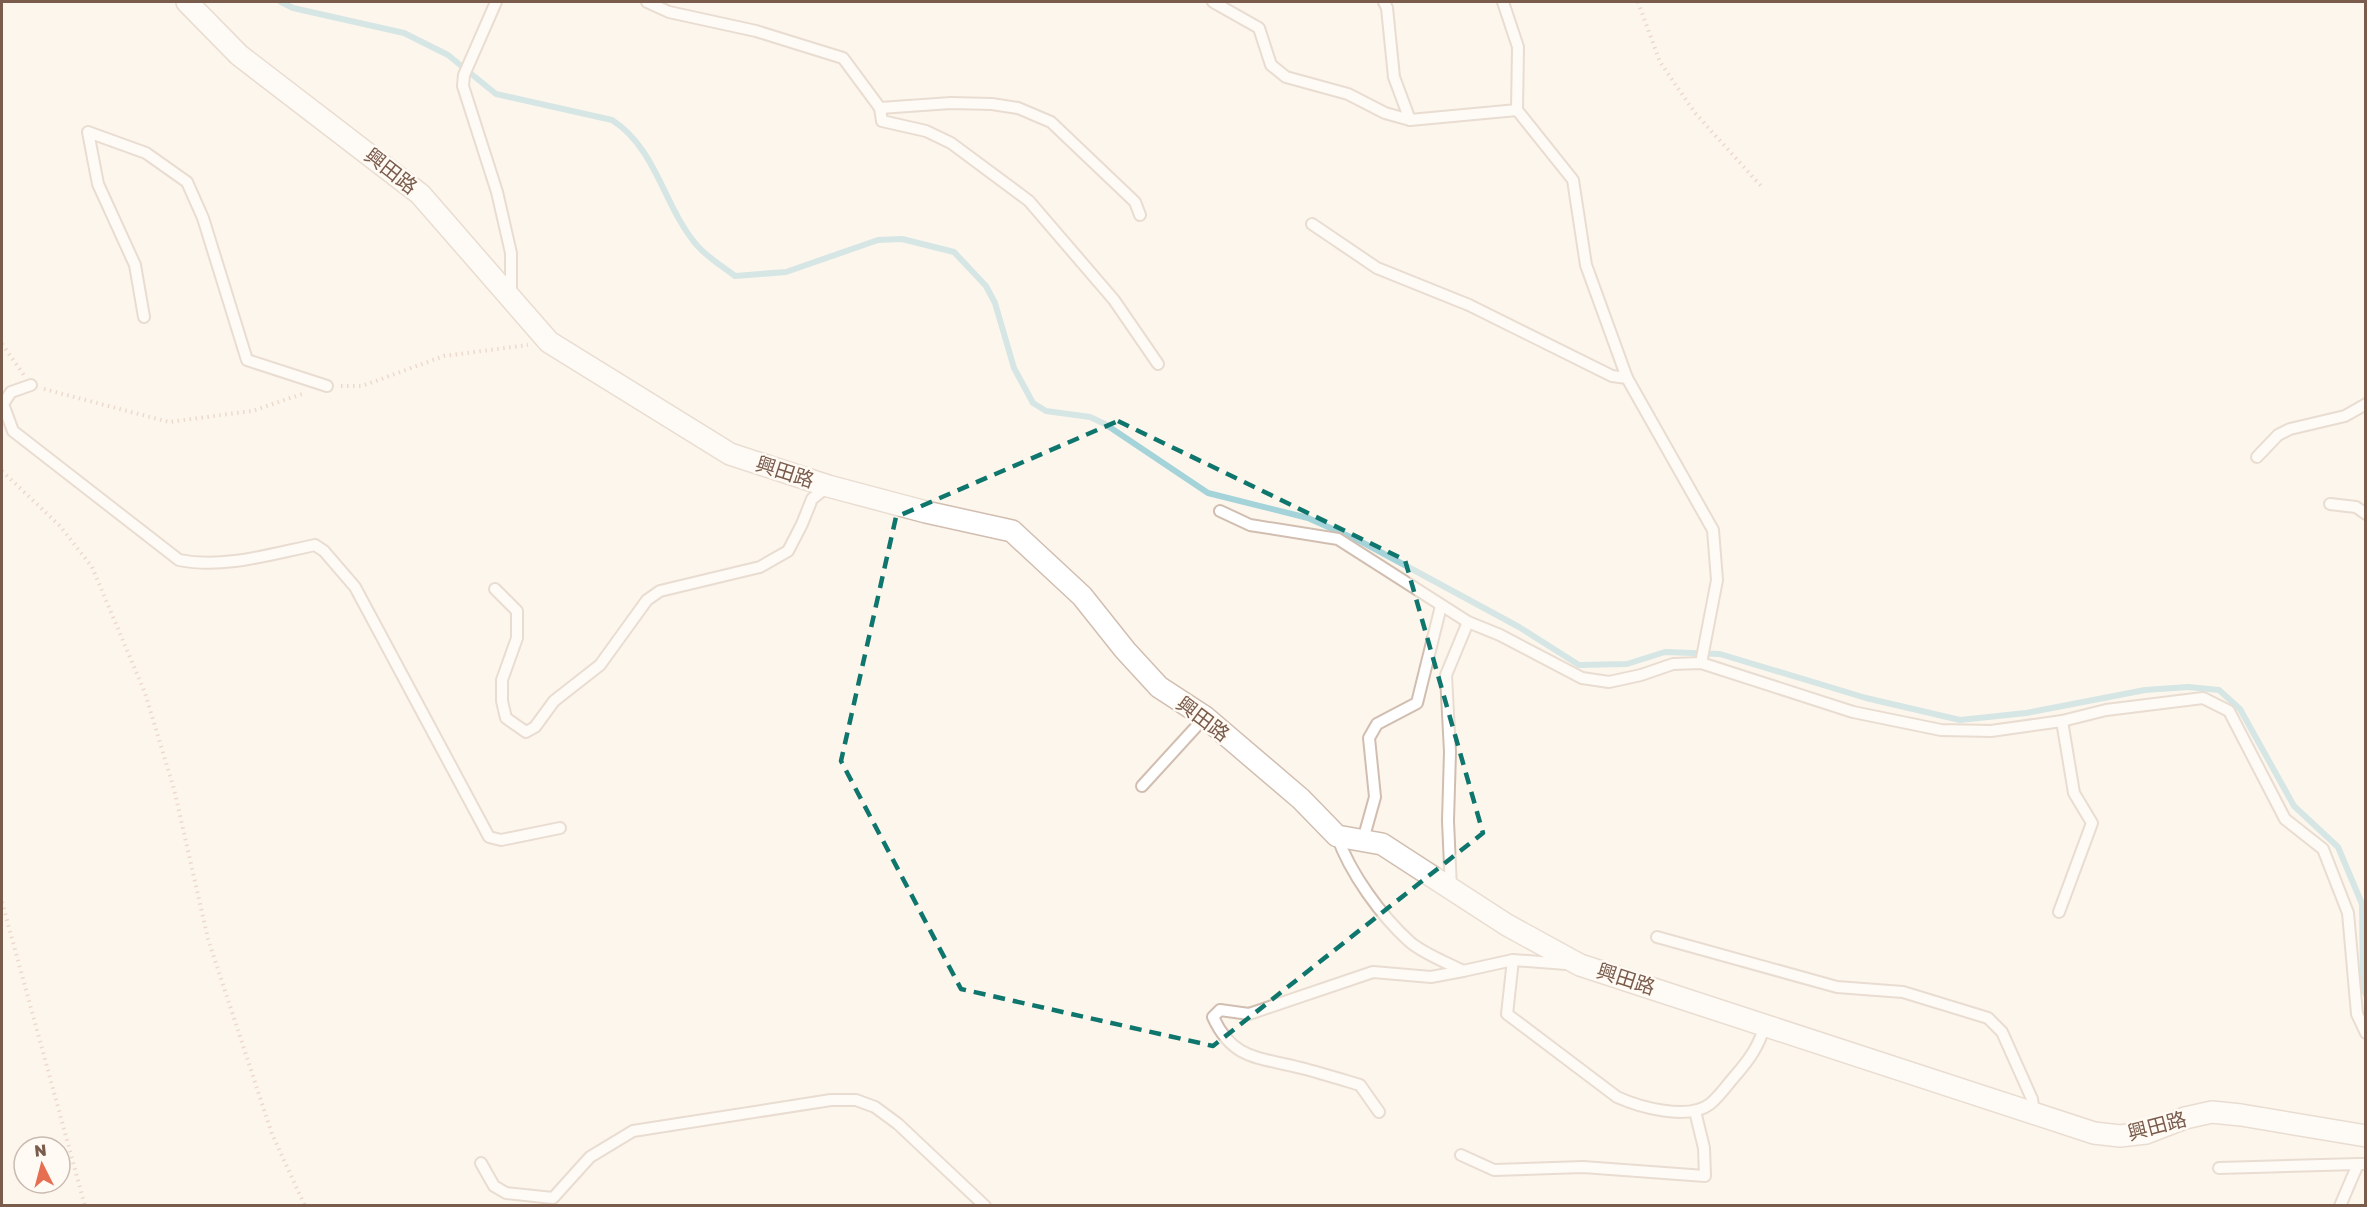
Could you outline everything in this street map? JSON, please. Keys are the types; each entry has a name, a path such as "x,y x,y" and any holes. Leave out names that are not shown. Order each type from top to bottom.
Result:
{"street":[{"name":"興田路","path":"187,2 240,55 420,194 549,342 730,454 828,486 926,512 1012,531 1082,596 1125,650 1159,687 1205,717 1301,799 1337,836 1382,844 1507,925 1580,964 2094,1133 2120,1136 2146,1132 2185,1118 2212,1112 2366,1136"}],"lane":[{"path":"496,2 464,75 463,86 497,192 511,253 511,299"},
{"path":"647,2 669,12 756,31 843,58 880,108 882,121 926,131 951,143 1029,201 1114,300 1158,364"},
{"path":"1213,2 1259,28 1271,65 1286,77 1348,94 1385,113 1410,120 1517,110"},
{"path":"1384,2 1387,8 1394,77 1410,120"},
{"path":"1503,2 1518,47 1517,110 1573,180 1586,265 1627,378 1713,530 1717,580 1701,663"},
{"path":"880,108 951,103 992,104 1018,108 1052,122 1135,202 1140,215"},
{"path":"144,317 135,265 98,184 88,132 146,153 186,182 203,218 247,360 327,386"},
{"path":"1312,224 1377,268 1469,304 1612,376 1627,378"},
{"path":"31,385 11,392 3,404 13,431 179,560 200,564 315,545 324,551 355,587 489,837 501,840 560,828"},
{"path":"2257,457 2278,435 2290,429 2345,416 2366,404"},
{"path":"495,589 517,611 517,638 502,680 502,701 506,718 526,732 535,727 554,701 600,665 646,600 660,591 760,567 788,551 812,499 828,486"},
{"path":"2330,504 2356,507 2366,514"},
{"path":"1220,511 1250,525 1338,539 1468,622 1500,635 1582,678 1609,682 1674,664 1701,663 1853,712 1941,730 1992,731 2062,721 2106,710 2203,698 2229,711 2285,819 2323,849 2348,913 2357,1014 2366,1033"},
{"path":"1363,840 1375,797 1369,738 1377,724 1417,702 1441,606"},
{"path":"1451,888 1448,821 1450,752 1446,675 1468,622"},
{"path":"1142,786 1205,717"},
{"path":"2059,912 2092,823 2074,794 2062,721"},
{"path":"1337,836 1344,855 1383,913 1412,944 1462,972"},
{"path":"1657,937 1837,987 1903,992 1988,1018 2002,1032 2032,1099 2034,1113"},
{"path":"1513,960 1507,1014 1617,1097 1635,1105 1672,1111 1695,1111 1710,1105 1747,1063 1759,1045 1765,1025"},
{"path":"1378,1112 1360,1085 1299,1067 1259,1060 1234,1047 1221,1035 1213,1017 1220,1010 1249,1014 1373,972 1431,977 1513,960 1580,964"},
{"path":"482,1163 494,1186 506,1193 553,1202 590,1157 633,1131 831,1100 856,1100 875,1107 898,1124 985,1206"},
{"path":"1461,1155 1494,1170 1583,1167 1705,1176 1704,1148 1695,1111"},
{"path":"2219,1168 2362,1164 2340,1206"}],"path":[{"path":"1638,2 1660,62 1695,113 1761,186"},
{"path":"2,344 31,385 169,422 252,411 327,386 362,386 444,356 549,342"},
{"path":"2,471 60,526 92,567 145,693 174,789 208,939 272,1134 305,1206"},
{"path":"2,902 85,1206"}],"highlighted area":[{"path":"1118,421 1405,560 1483,833 1213,1046 961,989 841,761 896,517"}],"waterway":[{"path":"281,2 293,8 404,33 448,55 496,94 612,120 639,146 684,228 695,243 709,257 735,276 786,272 878,240 902,239 954,252 986,286 995,303 1014,368 1033,403 1046,411 1090,417 1105,424 1208,493 1308,518 1362,542 1519,627 1579,665 1627,664 1665,652 1720,654 1866,698 1960,720 2026,713 2145,690 2188,687 2219,690 2240,709 2294,806 2338,847 2362,904 2363,987 2366,995"}]}
